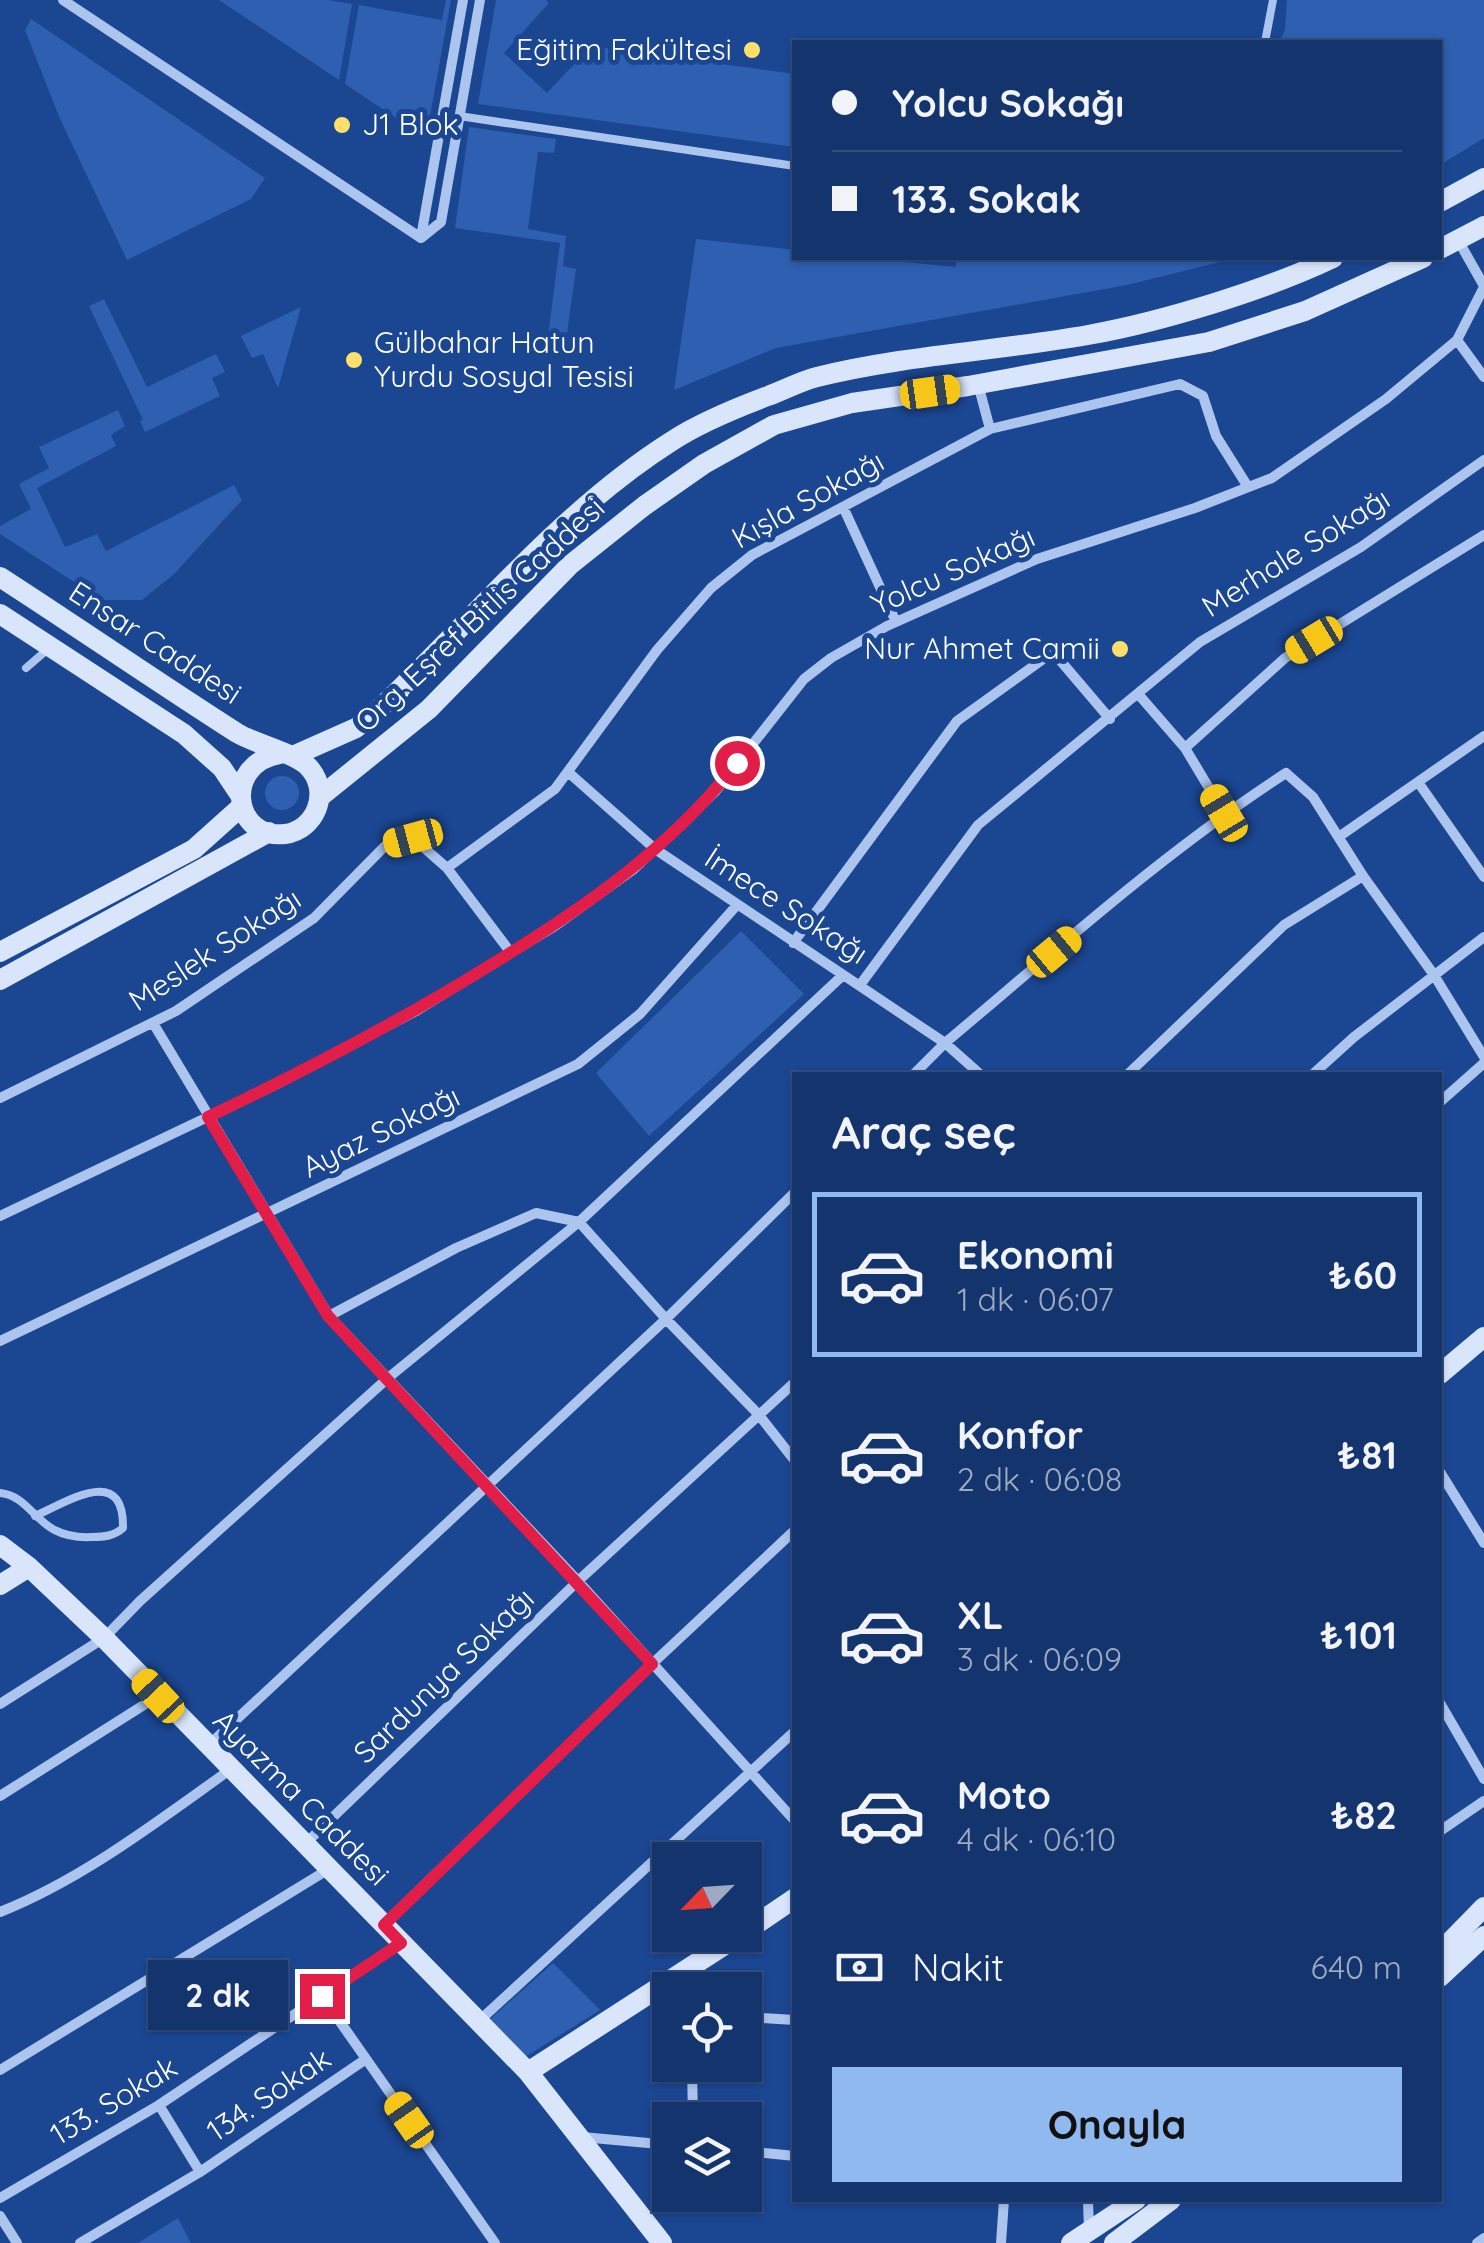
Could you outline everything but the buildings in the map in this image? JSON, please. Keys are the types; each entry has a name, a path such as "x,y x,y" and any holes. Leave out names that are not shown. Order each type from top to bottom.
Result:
{"street":[{"path":"62,0 421,238"},
{"path":"421,238 463,0"},
{"path":"421,238 440,222 480,0"},
{"path":"1442,201 1484,178"},
{"path":"1484,226 1449,244 1484,286 1458,340 1484,377"},
{"name":"Org. Eşref Bitlis Caddesi","path":"0,952 194,849 241,801 246,772 255,762 286,755 356,728 376,713 551,539 620,478 674,439 742,406 814,378 896,361 1090,335 1202,306 1329,260"},
{"name":"Org. Eşref Bitlis Caddesi","path":"0,980 269,832 287,834 299,830 317,810 320,798 429,709 570,565 704,464 774,425 852,403 1209,342 1305,311 1419,260"},
{"name":"Yolcu Sokağı","path":"0,1216 208,1117 416,1011 603,892 715,792 804,679 831,658 896,622 1037,558 1195,508 1272,478 1386,399 1458,340"},
{"path":"978,384 990,429"},
{"name":"Kışla Sokağı","path":"447,868 555,790 657,650 711,588 752,555 990,429 1180,384 1203,396 1216,436 1248,487"},
{"name":"Merhale Sokağı","path":"860,985 978,825 1200,642 1361,547 1484,460"},
{"path":"844,509 896,622"},
{"path":"1185,748 1286,658 1484,535"},
{"name":"Ensar Caddesi","path":"0,576 240,735 286,755"},
{"name":"Ensar Caddesi","path":"0,614 184,734 222,768 241,801"},
{"path":"51,646 67,620"},
{"path":"794,943 957,721 1053,652 1110,719"},
{"path":"1139,695 1185,748 1224,813"},
{"path":"1340,836 1484,736"},
{"path":"286,755 314,772 320,798"},
{"name":"İmece Sokağı","path":"568,772 655,849 945,1043 978,1072"},
{"path":"915,1072 945,1043 1224,813 1286,773 1313,797 1340,836 1363,876 1434,975 1484,1060 1442,1100"},
{"path":"1418,782 1484,876"},
{"path":"241,801 251,822 269,832"},
{"name":"Meslek Sokağı","path":"0,1098 176,1011 314,918 385,846 413,838 447,868 511,953"},
{"path":"1130,1072 1284,924 1363,876"},
{"name":"Ayaz Sokağı","path":"0,1341 578,1064 640,1014 738,905"},
{"path":"1315,1072 1354,1037 1484,937"},
{"path":"0,1704 104,1638 154,1588 388,1378 579,1222 842,976"},
{"path":"153,1023 328,1316 578,1581 792,1818"},
{"path":"208,1746 666,1320 792,1195"},
{"path":"328,1316 456,1248 536,1213 579,1222 666,1320 759,1415 792,1456"},
{"path":"1442,1372 1484,1337"},
{"name":"Sardunya Sokağı","path":"305,1844 578,1581 792,1385"},
{"path":"1442,1475 1484,1543"},
{"path":"384,1925 792,1533"},
{"name":"Ayazma Caddesi","path":"0,1546 29,1567 104,1638 528,2072 662,2243"},
{"path":"0,1585 29,1567"},
{"path":"0,1796 158,1696"},
{"path":"1442,1705 1484,1778"},
{"path":"478,2022 792,1735"},
{"path":"0,1912 26,1902 130,1840 231,1769"},
{"path":"1442,1831 1484,1801"},
{"path":"0,2070 329,1869"},
{"path":"762,1920 792,1900"},
{"path":"1442,1950 1484,1907"},
{"path":"1442,1975 1484,1936"},
{"name":"133. Sokak","path":"0,2198 159,2105 401,1943"},
{"path":"694,1972 718,1952"},
{"path":"322,1996 495,2243"},
{"path":"528,2072 652,1999"},
{"path":"762,2017 792,2018"},
{"name":"134. Sokak","path":"80,2243 200,2172 366,2059"},
{"name":"134. Sokak","path":"159,2105 200,2172"},
{"path":"581,2137 652,2143"},
{"path":"762,2153 792,2156"},
{"path":"1001,2243 1004,2202"},
{"path":"1080,2237 1088,2202"},
{"path":"1080,2237 1133,2202"},
{"path":"1114,2243 1168,2202"},
{"path":"0,2216 17,2243"},
{"path":"1477,2243 1484,2238"}],"lane":[{"path":"1265,40 1272,0"},
{"path":"459,116 792,166"},
{"path":"26,668 51,646"},
{"path":"0,1493 12,1494 35,1516 51,1531 80,1538 105,1537 124,1528 124,1508 119,1499 104,1492 81,1496 35,1516"}],"shaded area":[{"path":"219,0 329,0 352,4 339,80"},
{"path":"446,0 451,0 426,138 345,84 359,5 442,20"},
{"path":"496,0 546,0 549,3 504,53 547,93 591,46 792,74 792,147 478,104"},
{"path":"1287,0 1484,0 1484,138 1442,164 1442,40 1281,40"},
{"path":"31,19 265,178 251,199 127,260 60,119 25,30"},
{"path":"469,127 556,139 554,153 538,152 528,229 566,236 563,266 576,269 564,355 546,352 560,243 455,228"},
{"path":"696,239 792,250 792,260 884,260 955,267 957,260 1228,260 1127,285 776,348 674,390"},
{"path":"104,299 147,387 216,354 225,372 212,378 220,396 145,432 140,421 143,420 89,306"},
{"path":"301,307 278,388 263,354 252,358 241,336"},
{"path":"118,410 125,426 111,435 116,446 37,488 65,547 97,534 106,551 234,485 242,500 174,574 142,600 102,600 0,534 0,526 31,509 19,484 49,468 39,447"},
{"path":"282,776 294,781 299,793 294,805 282,810 270,805 265,793 270,781"},
{"path":"741,931 804,994 649,1136 596,1073"},
{"path":"553,1963 600,2010 525,2057 488,2021"},
{"path":"178,2218 191,2243 138,2243"}],"place":[{"name":"Eğitim Fakültesi","path":"752,50"},
{"name":"J1 Blok","path":"342,125"},
{"name":"Gülbahar Hatun Yurdu Sosyal Tesisi","path":"354,360"},
{"name":"Nur Ahmet Camii","path":"1120,649"}],"route":[{"path":"322,1996 401,1943 384,1925 652,1664 328,1316 270,1214 208,1117 416,1011 555,926 634,869 715,792 737,763"}]}
